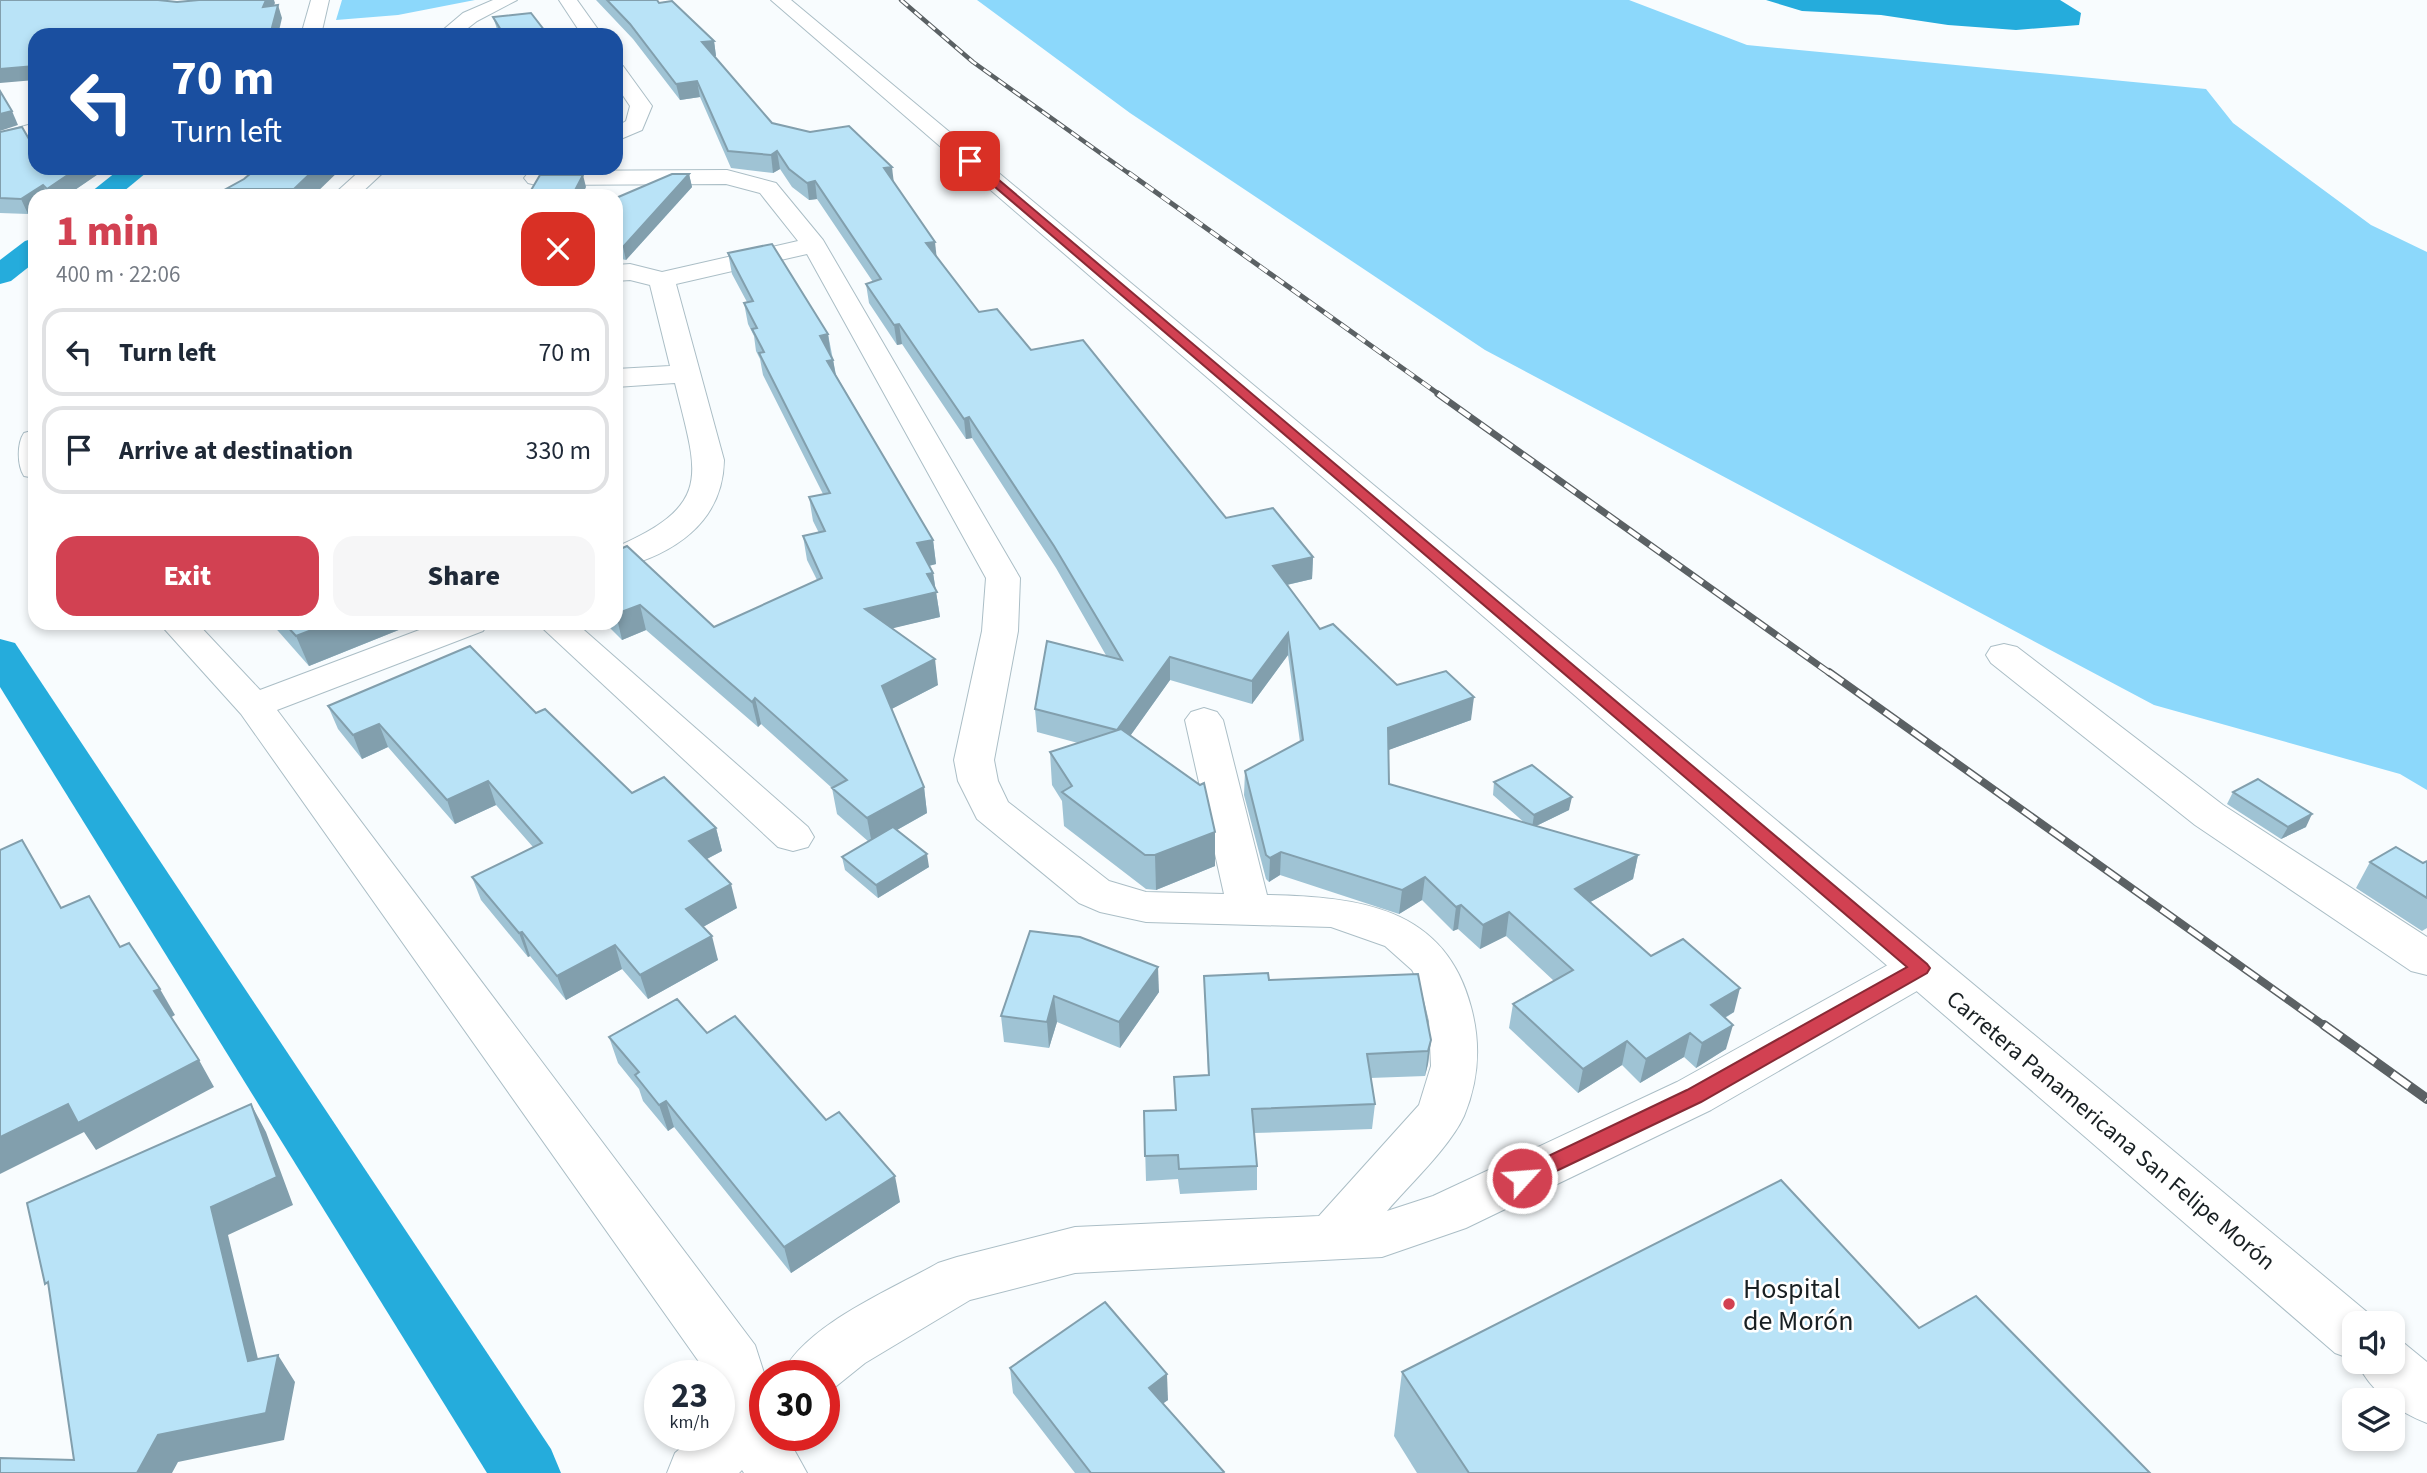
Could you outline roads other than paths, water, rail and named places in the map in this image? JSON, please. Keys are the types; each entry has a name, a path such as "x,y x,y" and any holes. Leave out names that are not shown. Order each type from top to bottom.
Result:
{"street":[{"path":"314,28 320,0"},
{"path":"456,28 470,17 508,0"},
{"path":"568,0 587,28"},
{"name":"Carretera Panamericana San Felipe Morón","path":"780,0 2342,1325"},
{"path":"623,80 640,106 639,121 632,130 623,132"},
{"path":"0,140 28,133"},
{"path":"352,189 369,175"},
{"path":"536,178 727,177 751,182 768,188 814,244 1003,578 1005,594 1000,631 974,760 978,781 991,810 1094,892 1115,901 1146,907 1333,912 1401,935 1429,959 1443,985 1452,1021 1455,1066 1440,1114 1332,1238"},
{"path":"623,272 662,280 814,244"},
{"path":"623,556 691,519 704,500 710,481 709,460 684,374 662,280"},
{"path":"623,378 684,374"},
{"path":"183,630 254,706 735,1363 749,1400"},
{"path":"254,706 452,630"},
{"path":"563,630 793,837"},
{"path":"2004,655 2209,815 2427,958"},
{"path":"1204,720 1249,910"},
{"path":"828,1360 845,1345 957,1280 1075,1250 1382,1235 1448,1213 1694,1096 1920,968"},
{"path":"2399,1374 2427,1397"},
{"path":"696,1473 749,1445"}],"waterway":[{"path":"110,189 129,175"},
{"path":"0,275 28,253"},
{"path":"0,652 526,1473"}],"railway":[{"path":"901,0 973,62 1131,175"},
{"path":"1129,173 1440,395"},
{"path":"1438,394 1831,674"},
{"path":"1829,672 2326,1027"},
{"path":"2324,1025 2427,1099"}],"place":[{"name":"Hospital de Morón","path":"1729,1304"}]}
